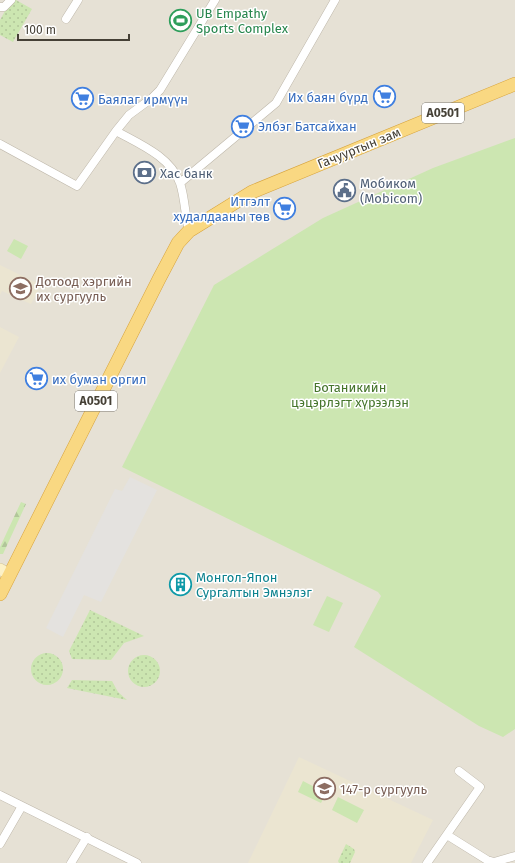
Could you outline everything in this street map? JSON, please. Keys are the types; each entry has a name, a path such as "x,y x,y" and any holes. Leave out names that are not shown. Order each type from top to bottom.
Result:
{"highway":[{"name":"Гачууртын зам","path":"189,231 252,192 515,84"},
{"name":"A0501","path":"0,594 5,572 178,243 189,231"}],"street":[{"path":"0,7 4,7 11,0"},
{"path":"66,19 78,0"},
{"path":"0,144 77,186 129,115 152,98 160,90 215,0"},
{"path":"180,183 276,103 335,0"},
{"path":"116,131 165,160 180,183 189,231"},
{"path":"427,863 480,787 459,771"},
{"path":"0,795 88,837 137,863"},
{"path":"0,844 22,806"},
{"path":"447,835 488,860 494,862 515,856"},
{"path":"71,863 88,837"}],"shaded area":[{"path":"0,0 515,0 515,863 0,863"},
{"name":"Дотоод хэргийн их сургууль","path":"0,265 41,285 31,304 2,291 0,295"},
{"name":"Дотоод хэргийн их сургууль","path":"0,327 19,337 0,373"},
{"path":"130,477 157,490 101,602 84,595 63,637 46,628 115,489 122,491"},
{"name":"147-р сургууль","path":"299,757 433,820 411,863 248,863"}],"green space":[{"path":"11,0 16,0 32,9 13,42 0,35 0,20"},
{"name":"Ботаникийн цэцэрлэгт хүрээлэн","path":"515,138 515,729 503,737 479,726 354,647 381,596 378,592 122,467 214,285 323,218 433,168"},
{"path":"14,239 28,246 21,259 7,251"},
{"path":"21,502 26,504 3,554 0,554 0,547"},
{"path":"327,596 343,603 329,632 313,625"},
{"path":"90,610 144,636 124,643 111,660 72,659 69,651"},
{"path":"44,653 50,653 60,660 63,669 62,675 56,682 50,685 44,685 34,678 31,672 31,666 38,656"},
{"path":"141,655 147,655 157,662 160,671 159,677 153,684 147,687 141,687 131,680 128,674 128,668 135,658"},
{"path":"72,680 112,681 118,692 127,700 67,688"},
{"path":"303,781 326,793 321,803 298,792"},
{"path":"338,797 364,810 357,823 332,810"},
{"path":"346,844 354,849 355,852 350,863 339,863 338,861"}],"place":[{"name":"UB Empathy Sports Complex","path":"180,20"},
{"name":"Их баян бүрд","path":"384,97"},
{"name":"Баялаг ирмүүн","path":"83,99"},
{"name":"Элбэг Батсайхан","path":"243,126"},
{"name":"Хас банк","path":"144,173"},
{"name":"Мобиком (Mobicom)","path":"345,190"},
{"name":"Итгэлт худалдааны төв","path":"285,208"},
{"name":"Дотоод хэргийн их сургууль","path":"20,288"},
{"name":"их буман оргил","path":"37,379"},
{"name":"Монгол-Япон Сургалтын Эмнэлэг","path":"181,584"},
{"name":"147-р сургууль","path":"325,789"}]}
